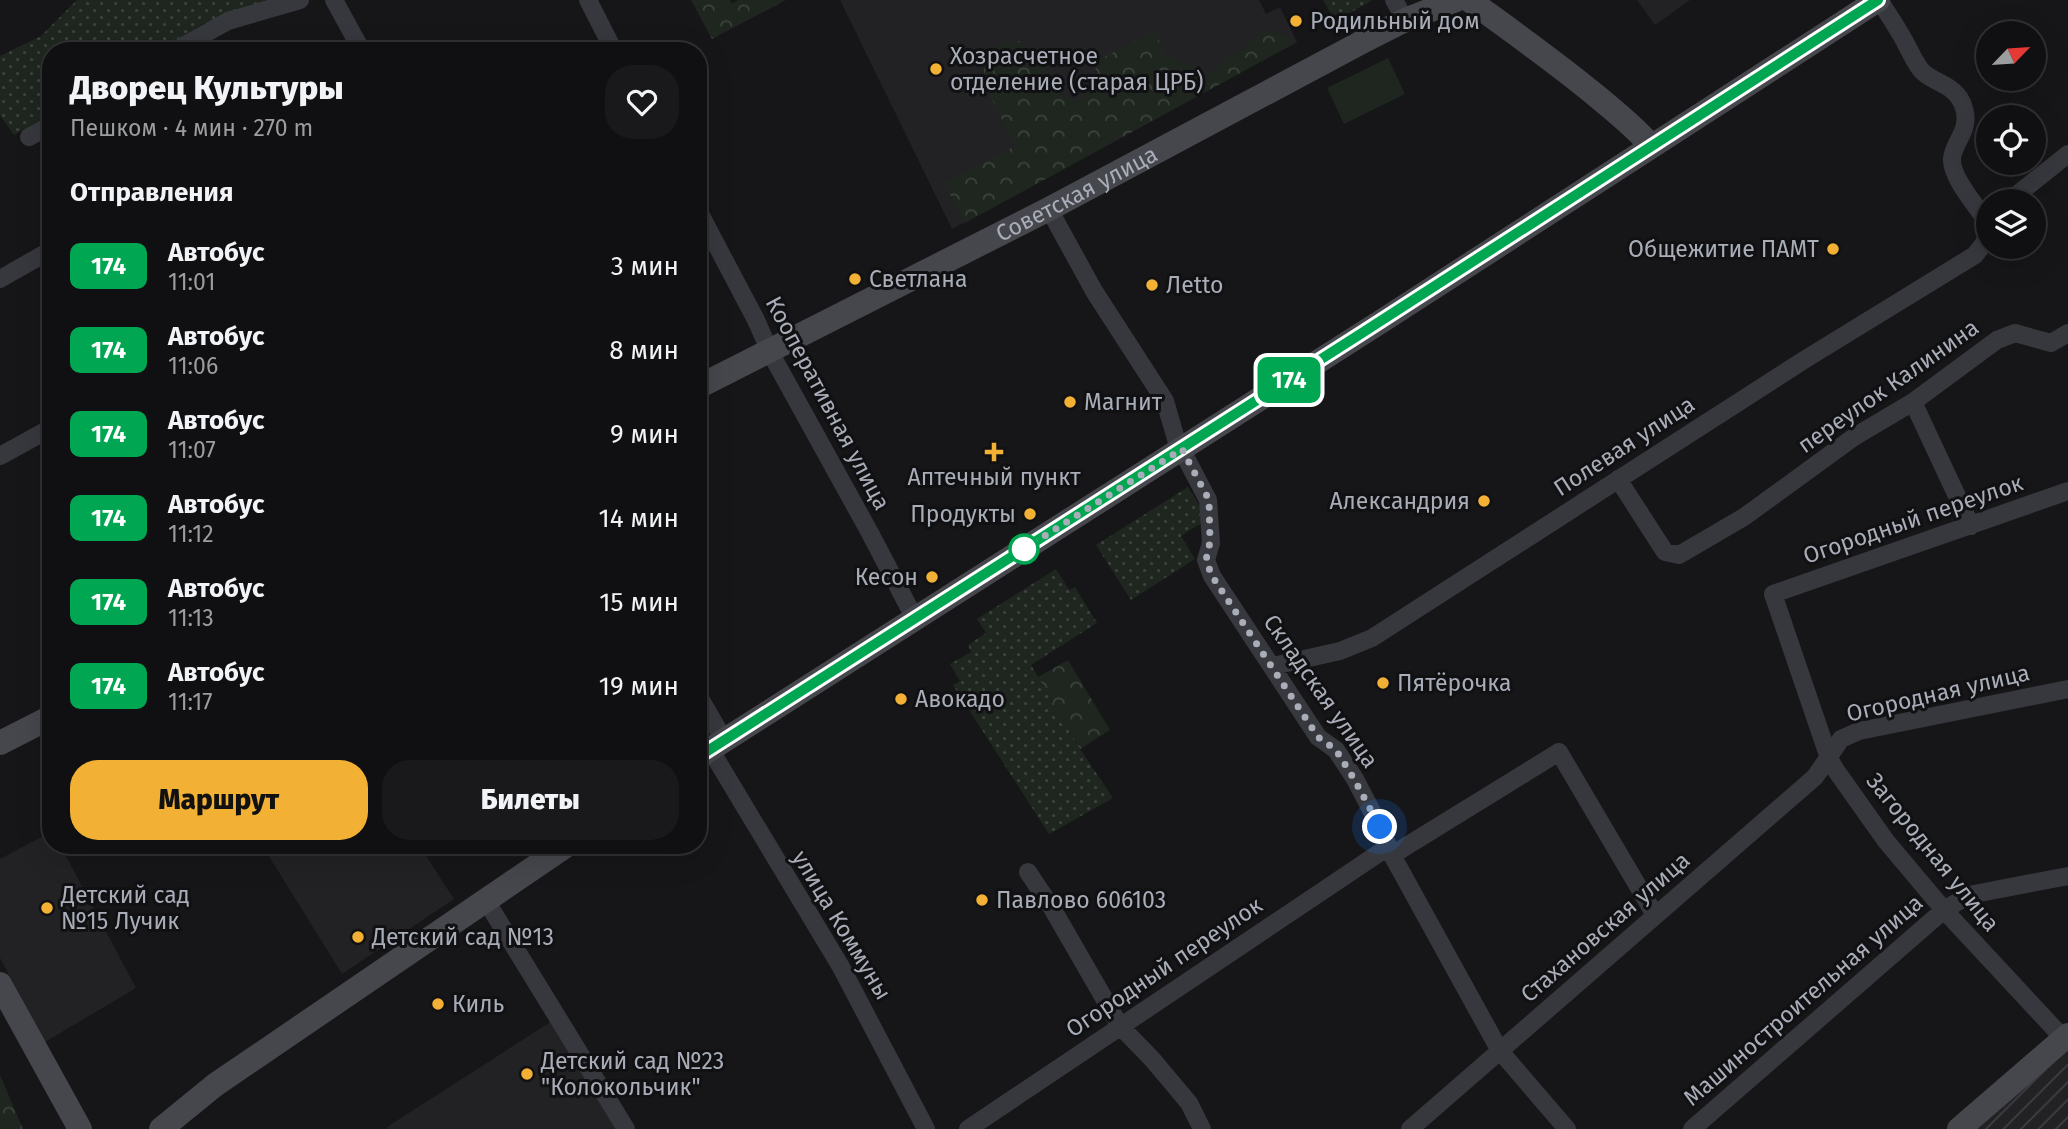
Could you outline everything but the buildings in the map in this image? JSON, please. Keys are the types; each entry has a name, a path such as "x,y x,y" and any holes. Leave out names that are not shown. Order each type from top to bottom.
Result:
{"main road":[{"name":"Советская улица","path":"707,383 1049,209 1232,110 1400,10 1456,0"},
{"path":"1469,0 1586,87 1638,131 1651,146"},
{"path":"711,749 1878,0"},
{"path":"0,743 42,722"},
{"path":"161,1129 215,1085 553,854"},
{"path":"0,984 80,1129"},
{"path":"1959,1129 2066,1037"}],"street":[{"path":"190,42 228,21 300,0"},
{"path":"334,0 357,42"},
{"path":"588,0 609,42"},
{"path":"1878,0 1922,73 1953,90 1964,106 1965,123 1952,156 1953,168 1962,187 1976,205"},
{"path":"29,137 42,130"},
{"path":"2023,189 2068,154"},
{"name":"Складская улица","path":"1049,209 1094,291 1165,401 1176,439 1209,500 1210,542 1206,560 1212,576 1318,737 1336,750 1361,791 1390,851 1500,1051 1567,1129"},
{"name":"Кооперативная улица","path":"707,227 756,320 769,352 915,619"},
{"name":"Полевая улица","path":"1273,666 1340,651 1372,638 1976,254"},
{"path":"0,279 42,255"},
{"name":"переулок Калинина","path":"1618,479 1664,552 1679,555 1744,517 1854,437 1913,402 1997,340 2015,333 2051,343 2068,333"},
{"path":"1913,402 1971,526"},
{"path":"1,451 42,432"},
{"name":"Огородный переулок","path":"1773,594 2068,491"},
{"name":"Загородная улица","path":"1773,594 1829,758 1886,841 1944,910 2066,1037"},
{"name":"Огородная улица","path":"1829,758 1841,739 1859,731 2068,689"},
{"name":"улица Коммуны","path":"711,749 848,979 926,1129"},
{"name":"Огородный переулок","path":"968,1129 1120,1026 1390,851 1559,752 1655,915"},
{"name":"Стахановская улица","path":"1410,1129 1815,777 1829,758"},
{"path":"1028,872 1052,908 1120,1026 1189,1103 1202,1129"},
{"name":"Машиностроительная улица","path":"1692,1129 1944,910 1969,895 2068,876"},
{"path":"485,900 626,1129"}],"shaded area":[{"path":"840,0 1259,0 1266,14 1280,7 1297,42 952,229"},
{"path":"1637,0 1690,0 1655,25"},
{"name":"Детский сад №15 Лучик","path":"42,837 42,854 65,854 136,988 45,1042 0,958 0,859"},
{"name":"Детский сад №13","path":"268,854 425,854 454,899 342,974"},
{"name":"Детский сад №23 \"Колокольчик\"","path":"552,1021 619,1129 388,1129 387,1127"},
{"path":"2068,1044 2068,1129 1969,1129"}],"green space":[{"path":"77,0 274,0 203,24 173,42 42,42 42,119 14,135 0,115 0,56 41,36"},
{"path":"691,0 730,0 732,4 738,0 786,0 712,39"},
{"path":"1323,0 1373,0 1335,21"},
{"path":"1267,30 1297,42 965,223 944,183 1015,146 984,83 984,61 1000,42 1019,41 1040,61 1061,97 1077,100 1100,78 1093,63 1154,31 1167,57 1196,67 1202,80"},
{"path":"1388,58 1405,94 1344,124 1327,88"},
{"path":"1188,487 1208,519 1181,536 1195,559 1131,600 1096,545"},
{"path":"1056,569 1069,590 1075,587 1097,623 1031,665 1080,749 1113,798 1049,834 953,685 960,681 950,664 971,652 968,645 986,633 977,619"},
{"path":"1068,660 1110,730 1080,749 1038,677"},
{"path":"0,1075 23,1129 0,1129"}],"bus line":[{"name":"174","path":"707,751 1878,0"}],"place":[{"name":"Родильный дом","path":"1296,21"},
{"name":"Хозрасчетное отделение (старая ЦРБ)","path":"936,69"},
{"name":"Общежитие ПАМТ","path":"1833,249"},
{"name":"Светлана","path":"855,279"},
{"name":"Леtto","path":"1152,285"},
{"name":"Магнит","path":"1070,402"},
{"name":"Аптечный пункт","path":"994,452"},
{"name":"Александрия","path":"1484,501"},
{"name":"Продукты","path":"1030,514"},
{"name":"Кесон","path":"932,577"},
{"name":"Пятёрочка","path":"1383,683"},
{"name":"Авокадо","path":"901,699"},
{"name":"Павлово 606103","path":"982,900"},
{"name":"Детский сад №15 Лучик","path":"47,908"},
{"name":"Детский сад №13","path":"358,937"},
{"name":"Киль","path":"438,1004"},
{"name":"Детский сад №23 \"Колокольчик\"","path":"527,1074"}],"route":[{"path":"1024,549 1182,449 1209,500 1210,542 1206,560 1212,576 1318,737 1336,750 1380,827"}]}
